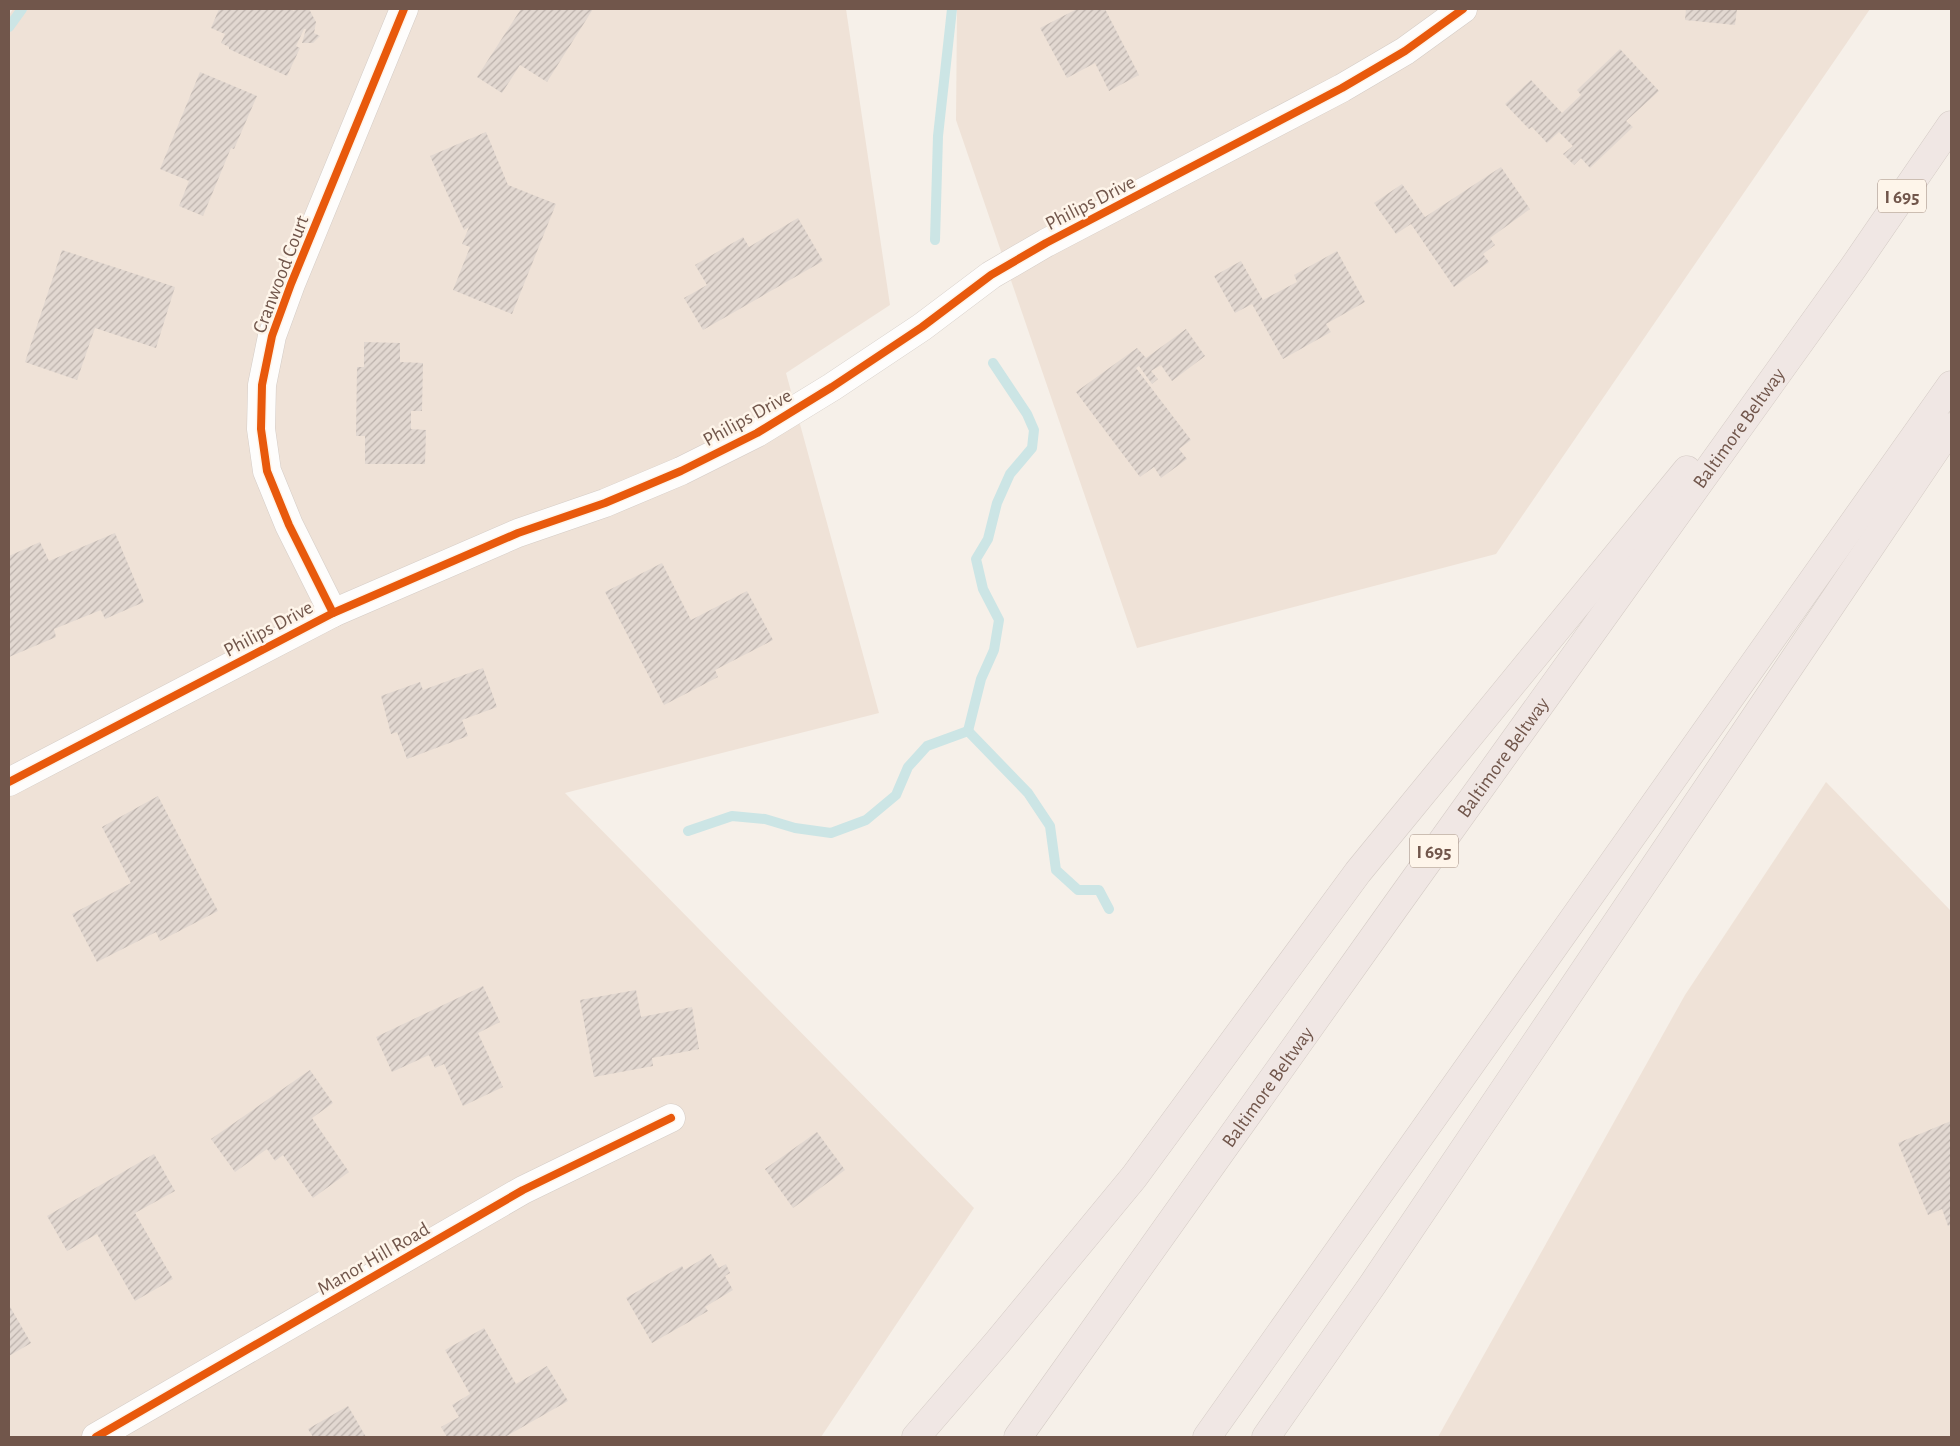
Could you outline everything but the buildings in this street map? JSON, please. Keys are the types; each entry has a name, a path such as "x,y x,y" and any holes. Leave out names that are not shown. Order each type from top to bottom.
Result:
{"highway":[{"name":"Baltimore Beltway","path":"1018,1437 1389,914 1853,268 1951,125"},
{"path":"916,1437 997,1344 1134,1177 1358,872 1853,268"},
{"path":"1207,1437 1951,385"},
{"path":"1266,1437 1379,1276 1951,427"}],"street":[{"name":"Cranwood Court","path":"332,613 289,526 267,471 261,429 262,385 272,336 288,292 404,9"},
{"name":"Philips Drive","path":"9,782 332,613 518,533 605,503 681,471 758,433 832,387 922,326 991,275 1046,243 1342,88 1405,51 1463,9"},
{"name":"Manor Hill Road","path":"96,1437 523,1190 671,1118"}],"shaded area":[{"path":"13,9 846,9 890,305 786,373 879,713 565,793 974,1208 821,1437 9,1437 9,15"},
{"path":"957,9 1870,9 1496,554 1137,648 956,120"},
{"path":"1826,782 1951,911 1951,1437 1438,1437 1685,995"}],"waterway":[{"path":"9,27 22,9"},
{"path":"935,240 938,136 952,9"},
{"path":"968,731 981,679 994,650 999,620 983,589 976,559 988,539 997,503 1010,474 1032,448 1034,430 1027,414 993,363"},
{"path":"968,731 1028,793 1050,826 1056,870 1078,890 1099,890 1109,909"},
{"path":"688,831 732,816 765,819 795,828 831,833 866,820 896,795 908,767 927,746 968,731"}],"cycle path":[{"path":"333,613 289,525 267,471 261,429 262,385 272,336 291,284 404,9"},
{"path":"9,782 333,613 518,533 605,503 681,471 757,433 832,387 922,327 991,275 1046,243 1342,88 1405,51 1463,9"},
{"path":"96,1437 523,1190 671,1118"}]}
